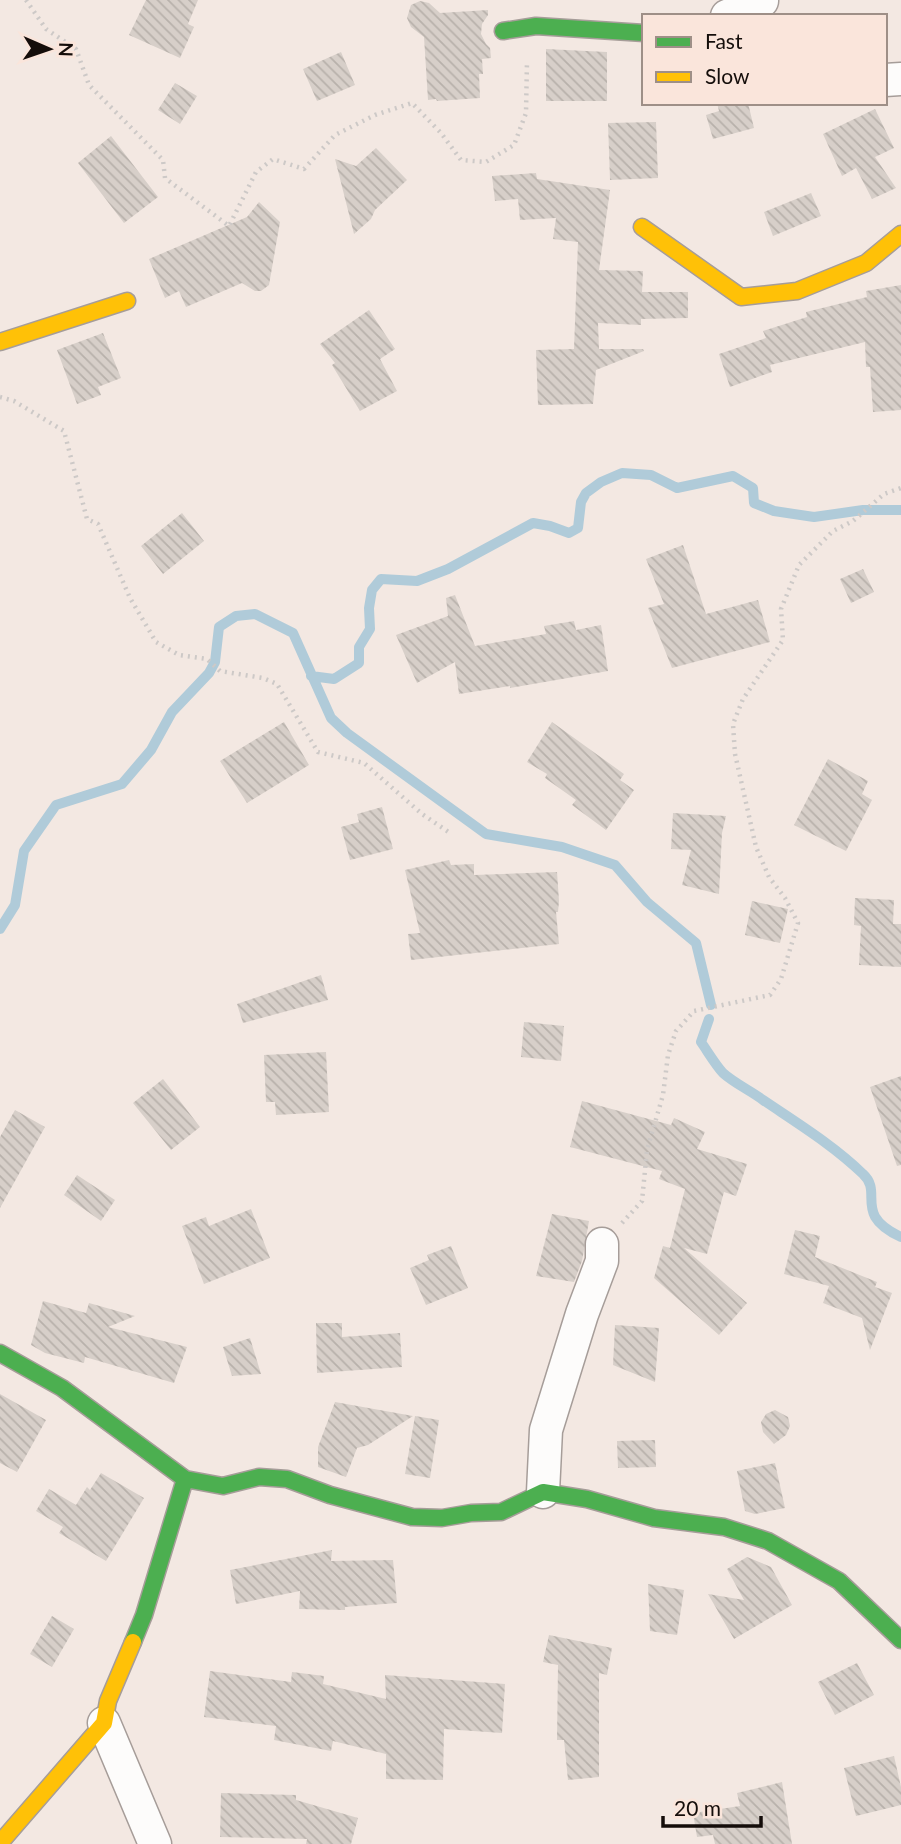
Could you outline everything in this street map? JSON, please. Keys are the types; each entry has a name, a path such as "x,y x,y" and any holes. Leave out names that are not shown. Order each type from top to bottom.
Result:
{"street":[{"path":"731,14 762,0"},
{"path":"503,31 536,26 642,33"},
{"path":"642,227 741,297 797,291 866,263 901,234"},
{"path":"0,342 127,301"},
{"path":"543,1492 545,1430 601,1261 602,1244"},
{"path":"0,1353 60,1386 108,1421 149,1456 185,1479 223,1486 259,1477 287,1479 330,1495 412,1517 442,1518 500,1512 543,1492 587,1499 654,1518 724,1527 768,1541 839,1581 901,1640"},
{"path":"0,1843 104,1723 108,1701 144,1615 185,1479"},
{"path":"104,1723 155,1844"}],"path":[{"path":"26,0 46,29 76,49 89,85 163,160 165,178 229,226 256,172 273,159 304,169 335,135 375,115 412,103 441,133 461,160 486,162 514,145 526,113 527,52 559,27"},
{"path":"0,397 14,401 64,430 87,519 98,524 130,598 156,642 179,655 207,659 220,671 263,678 277,684 318,752 364,763 422,814 450,833"},
{"path":"602,1244 642,1201 648,1150 663,1095 668,1055 676,1031 694,1011 771,995 781,979 798,923 785,898 769,877 756,847 735,754 733,724 743,699 783,640 781,609 799,565 833,531 853,521 884,494 901,488"}],"building":[{"path":"146,0 198,0 188,24 194,27 180,58 129,35"},
{"path":"420,1 429,3 440,13 488,10 481,34 490,48 491,58 482,59 483,74 479,74 480,98 428,100 424,37 411,27 407,18 411,5"},
{"path":"546,49 607,52 607,101 546,101"},
{"path":"341,52 355,85 317,101 303,69"},
{"path":"175,83 197,96 180,124 158,110"},
{"path":"718,105 748,105 754,128 713,139 706,115 719,111"},
{"path":"875,109 894,148 875,157 896,188 872,199 856,168 842,176 823,134"},
{"path":"656,122 658,178 610,180 608,123"},
{"path":"111,136 158,197 124,223 78,163"},
{"path":"376,148 407,180 354,234 335,159 356,166"},
{"path":"536,173 537,179 610,190 599,270 643,271 642,292 688,292 688,318 641,319 641,325 598,323 599,349 644,351 596,370 593,404 538,405 536,350 574,349 578,242 553,239 556,218 520,220 518,199 495,201 492,176"},
{"path":"811,193 821,216 773,236 764,212"},
{"path":"259,202 280,222 269,285 261,291 255,291 242,283 186,307 179,291 165,298 149,259 247,217"},
{"path":"901,285 901,410 873,412 870,367 866,367 865,342 770,365 772,372 730,387 719,354 766,338 763,331 807,317 806,312 867,297 866,291"},
{"path":"369,310 395,349 380,359 397,391 360,411 332,365 335,363 320,344"},
{"path":"103,333 121,378 98,387 101,395 77,404 57,350"},
{"path":"182,513 204,541 163,574 141,546"},
{"path":"683,545 706,614 758,600 770,642 672,668 648,608 664,604 646,559"},
{"path":"863,569 874,592 851,603 840,579"},
{"path":"455,595 475,646 546,634 544,626 574,621 576,630 601,625 608,671 459,694 455,662 417,683 396,635 448,616 446,598"},
{"path":"284,722 309,765 247,803 220,761"},
{"path":"552,722 624,774 620,780 634,790 606,830 572,805 576,800 545,778 547,774 527,762"},
{"path":"828,759 868,781 862,794 872,800 846,851 794,825"},
{"path":"382,807 393,849 350,860 341,827 359,822 357,814"},
{"path":"673,813 726,816 722,833 719,894 682,885 691,850 671,849"},
{"path":"449,860 451,865 474,864 474,875 557,872 559,901 556,912 559,944 411,960 408,934 420,933 405,870"},
{"path":"855,898 894,900 893,924 901,924 901,967 859,965 861,926 854,925"},
{"path":"752,901 788,909 780,943 745,935"},
{"path":"321,975 328,1000 243,1023 237,1004"},
{"path":"524,1022 564,1026 561,1061 521,1057"},
{"path":"326,1052 329,1112 276,1115 275,1102 266,1102 264,1055"},
{"path":"901,1076 901,1165 897,1166 870,1087"},
{"path":"163,1079 200,1127 171,1150 133,1103"},
{"path":"582,1101 671,1125 674,1118 705,1132 697,1149 747,1164 736,1196 724,1192 707,1254 684,1248 747,1303 719,1335 654,1278 663,1246 670,1248 685,1189 659,1179 662,1171 570,1147"},
{"path":"15,1110 45,1127 0,1208 0,1137"},
{"path":"77,1175 115,1200 101,1221 64,1195"},
{"path":"251,1209 270,1258 204,1284 182,1226 206,1217 209,1226"},
{"path":"552,1214 589,1221 582,1261 574,1282 536,1276"},
{"path":"795,1230 820,1236 815,1257 877,1282 875,1287 892,1293 870,1350 862,1318 823,1303 829,1286 784,1274"},
{"path":"451,1246 468,1288 426,1305 410,1268 429,1260 427,1255"},
{"path":"43,1301 86,1313 89,1303 135,1316 108,1327 187,1347 174,1383 85,1357 84,1363 45,1353 31,1345"},
{"path":"316,1323 342,1323 342,1337 400,1333 402,1367 317,1373"},
{"path":"615,1325 659,1328 655,1382 613,1365"},
{"path":"250,1338 261,1374 232,1376 223,1347"},
{"path":"0,1394 46,1420 17,1472 0,1463"},
{"path":"335,1402 413,1416 368,1445 357,1448 346,1477 318,1467 318,1447"},
{"path":"775,1410 788,1417 790,1426 786,1435 774,1444 763,1432 761,1422 766,1414"},
{"path":"415,1416 439,1420 430,1478 405,1474"},
{"path":"655,1440 656,1467 618,1468 617,1441"},
{"path":"775,1463 785,1508 755,1514 745,1511 737,1471"},
{"path":"101,1473 144,1498 106,1561 59,1533 63,1527 36,1511 49,1489 76,1505 87,1487 90,1490"},
{"path":"332,1550 331,1561 393,1560 397,1603 345,1607 345,1610 299,1609 300,1591 236,1604 230,1570"},
{"path":"747,1557 771,1567 792,1605 734,1639 708,1594 744,1600 727,1569"},
{"path":"648,1584 684,1590 677,1635 650,1631"},
{"path":"52,1616 74,1629 52,1667 30,1654"},
{"path":"549,1635 612,1648 607,1675 599,1673 599,1777 568,1780 564,1740 557,1740 558,1665 543,1662"},
{"path":"857,1663 874,1695 835,1715 818,1682"},
{"path":"210,1671 291,1682 292,1672 324,1676 323,1684 386,1699 385,1675 505,1684 502,1733 444,1729 443,1780 386,1779 386,1754 333,1741 331,1751 274,1740 276,1726 204,1717"},
{"path":"894,1756 901,1787 901,1805 856,1816 844,1768"},
{"path":"782,1782 792,1844 715,1844 713,1835 697,1837 693,1813 740,1806 737,1793"},
{"path":"221,1793 296,1795 296,1800 358,1818 351,1844 306,1844 307,1839 220,1837"}],"waterway":[{"path":"311,676 334,679 359,663 359,647 370,629 372,590 381,579 417,581 448,569 533,523 569,533 578,528 581,502 586,493 601,482 622,473 651,475 677,488 733,476 753,488 754,503 774,511 814,517 863,510 901,510"},
{"path":"0,929 15,905 24,851 56,805 122,784 151,750 172,712 209,673 215,662 219,627 236,616 255,614 293,633 331,718 347,733 486,834 562,847 615,865 647,902 696,943 711,1005"},
{"path":"709,1019 701,1042 723,1073 840,1153 863,1174 869,1181 873,1212 877,1220 901,1237"}],"traffic: fast":[{"path":"503,31 536,26 642,33"},
{"path":"0,1353 62,1388 185,1479 144,1615 133,1642"},
{"path":"185,1479 223,1486 259,1477 287,1479 330,1495 412,1517 442,1518 501,1512 543,1492 587,1499 654,1518 724,1527 768,1541 839,1581 901,1640"}],"traffic: slow":[{"path":"642,227 741,297 797,291 866,263 901,234"},
{"path":"0,342 127,301"},
{"path":"0,1843 104,1723 108,1701 133,1642"}]}
